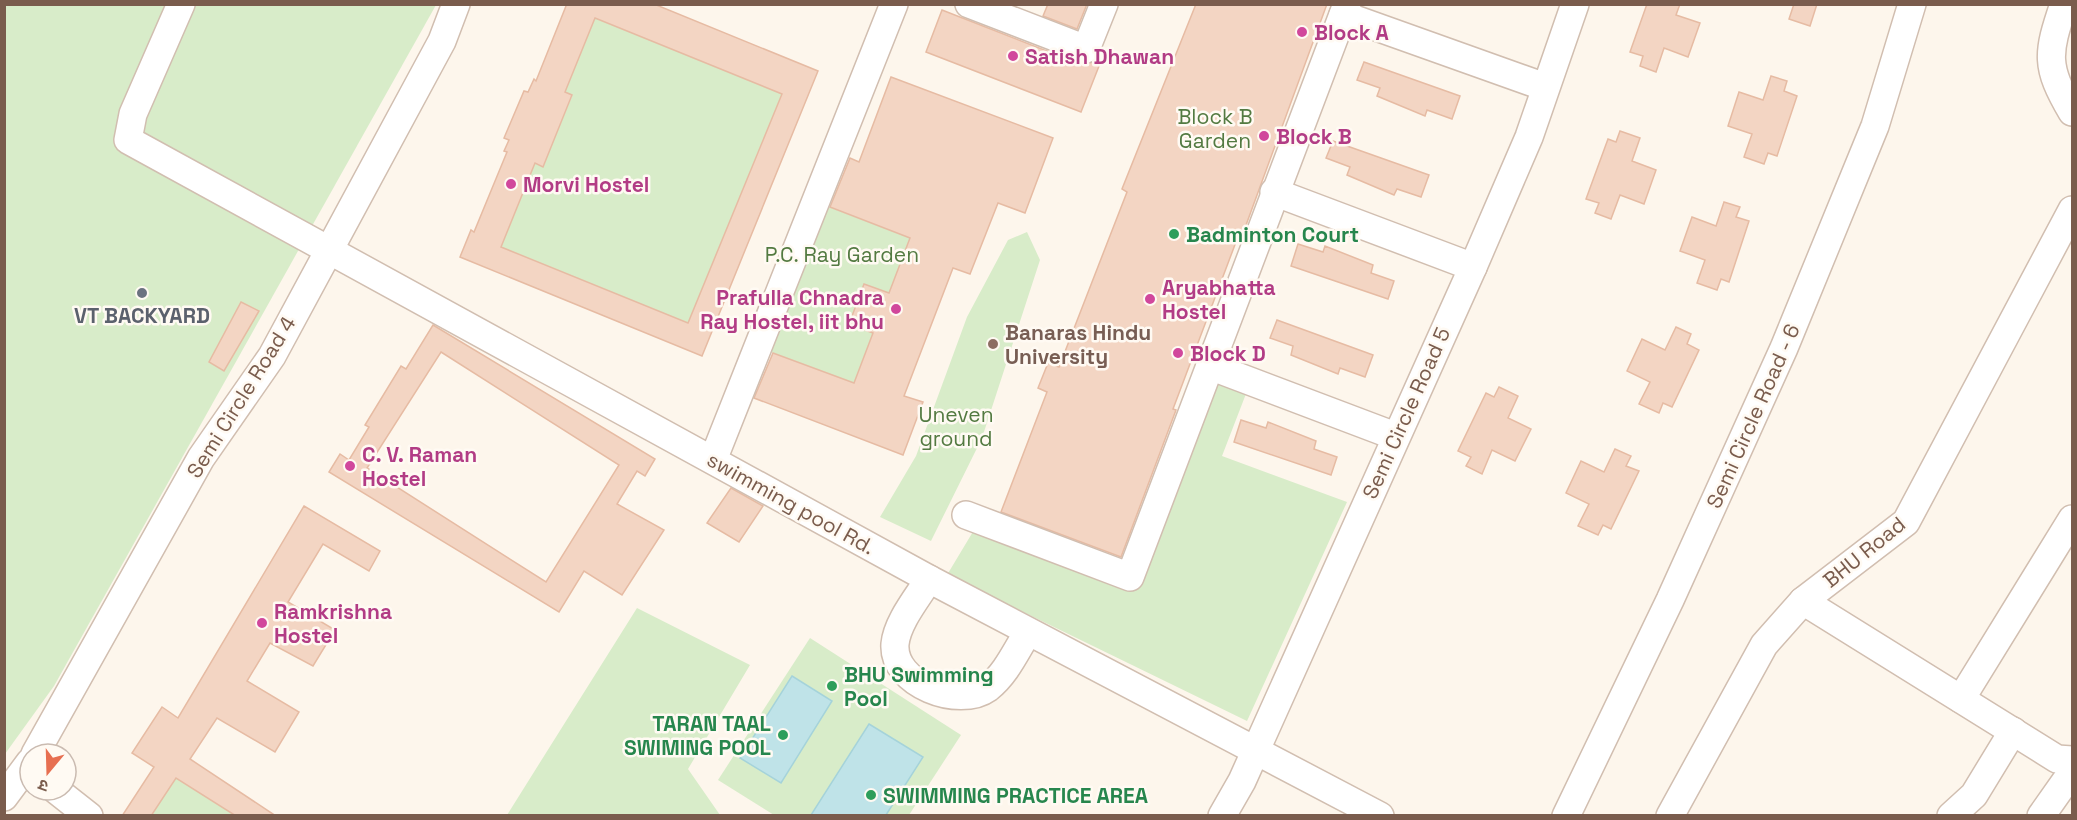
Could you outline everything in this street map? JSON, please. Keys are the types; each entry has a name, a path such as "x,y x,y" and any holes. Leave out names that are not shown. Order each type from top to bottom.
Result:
{"street":[{"name":"swimming pool Rd.","path":"181,4 133,114 128,140 929,579 1380,816"},
{"name":"Semi Circle Road 4","path":"42,742 201,458 272,356 442,41 456,4"},
{"path":"713,460 894,4"},
{"path":"969,4 1025,15 1086,50 1104,4"},
{"name":"Semi Circle Road 5","path":"1222,816 1242,781 1395,436 1473,267 1529,137 1575,4"},
{"name":"Semi Circle Road - 6","path":"1566,816 1670,600 1784,348 1875,126 1912,4"},
{"path":"2064,4 2051,44 2051,69 2073,112"},
{"path":"966,515 1130,577 1274,192 1345,10 1545,87"},
{"path":"1274,192 1473,267"},
{"name":"BHU Road","path":"1670,816 1764,645 1803,601 1906,522 2062,254 2073,210"},
{"path":"1210,366 1395,436"},
{"path":"1962,699 2073,519"},
{"path":"929,579 903,623 895,645 901,668 921,684 947,694 971,695 986,689 1002,675 1028,632"},
{"path":"1803,601 2057,759 2073,760"},
{"path":"1952,816 1974,795 2013,731"},
{"path":"2041,816 2073,772"},
{"name":"Semi Circle Road 4","path":"4,796 18,779"},
{"path":"71,802 89,816"}],"green space":[{"path":"5,5 436,5 54,686 5,754"},
{"name":"Morvi Hostel","path":"595,18 782,94 688,323 501,247 535,163 543,166 572,96 565,92"},
{"name":"P.C. Ray Garden","path":"821,204 910,238 889,293 864,284 849,323 873,333 854,383 763,349"},
{"name":"Uneven ground","path":"1027,232 1040,260 982,438 931,541 880,517 916,456 967,317 1008,240"},
{"path":"1217,375 1249,386 1222,456 1347,502 1247,721 947,575 977,525 1136,588"},
{"path":"637,608 750,665 688,769 720,815 507,815"},
{"name":"BHU Swimming Pool","path":"810,638 961,735 909,815 774,815 718,780"},
{"path":"176,778 236,815 151,816"}],"water":[{"name":"TARAN TAAL SWIMING POOL","path":"792,676 832,701 781,783 740,758"},
{"path":"869,724 923,757 886,815 811,815"}],"building":[{"name":"Morvi Hostel","path":"563,4 654,4 818,71 702,356 460,257 471,230 474,232 507,152 504,151 509,140 504,138 524,91 528,92 534,79 536,81 566,6","holes":["595,18 782,94 688,323 501,247 535,163 543,167 572,95 565,92"]},
{"path":"1048,4 1087,4 1077,29 1043,16"},
{"name":"Aryabhatta Hostel","path":"1196,4 1327,4 1242,236 1239,234 1173,409 1176,410 1121,557 1001,512 1047,392 1038,388 1048,363 1059,367 1127,192 1122,189"},
{"path":"1647,4 1680,4 1676,15 1700,23 1688,57 1664,48 1656,72 1640,66 1643,56 1630,52"},
{"path":"1794,4 1817,4 1810,26 1789,19"},
{"name":"Satish Dhawan","path":"942,10 1080,64 1101,61 1081,112 926,52"},
{"path":"1364,62 1460,96 1452,119 1427,110 1425,116 1377,96 1380,88 1357,80"},
{"path":"1771,76 1787,81 1784,91 1797,96 1777,156 1768,153 1764,164 1744,157 1752,134 1728,126 1739,92 1763,100"},
{"path":"891,77 1053,138 1025,213 998,203 970,274 953,268 904,396 923,402 903,455 754,398 773,353 854,383 873,333 849,324 864,284 889,293 910,238 830,207 850,158 859,162"},
{"path":"1620,131 1640,138 1632,161 1656,170 1644,204 1620,195 1611,219 1595,213 1599,203 1586,199 1608,139 1616,142"},
{"path":"1333,141 1429,175 1421,197 1397,189 1394,195 1347,175 1350,167 1326,158"},
{"path":"1724,202 1740,207 1736,217 1749,221 1729,282 1721,279 1717,290 1697,283 1705,260 1680,251 1692,217 1716,226"},
{"path":"1298,244 1323,252 1325,246 1373,265 1371,273 1394,281 1388,299 1291,266"},
{"path":"241,302 259,311 224,371 209,362"},
{"path":"1277,320 1373,355 1365,377 1340,368 1338,374 1291,355 1293,346 1270,338"},
{"name":"C. V. Raman Hostel","path":"433,325 655,459 645,476 637,471 617,504 664,530 622,595 584,571 559,612 329,472 340,454 349,460 369,427 365,425 401,366 406,369","holes":["441,352 619,465 546,582 367,468"]},
{"path":"1676,327 1691,334 1687,344 1699,350 1672,407 1663,403 1659,413 1639,404 1650,382 1627,371 1642,339 1665,350"},
{"path":"1499,387 1518,396 1508,418 1531,429 1515,461 1492,450 1482,474 1466,466 1471,457 1458,451 1486,393 1494,397"},
{"path":"1241,420 1266,428 1268,422 1316,441 1314,449 1337,457 1331,475 1234,442"},
{"path":"1615,449 1631,456 1626,466 1639,471 1611,529 1603,525 1598,535 1578,526 1589,504 1566,493 1581,461 1604,472"},
{"path":"731,488 763,506 739,542 707,523"},
{"name":"Ramkrishna Hostel","path":"304,506 380,551 369,571 323,544 288,602 335,630 313,666 270,643 247,681 299,712 275,752 217,718 190,759 276,816 236,816 176,778 151,816 122,816 154,767 132,753 162,707 178,718"}],"place":[{"name":"Block A","path":"1302,32"},
{"name":"Satish Dhawan","path":"1013,56"},
{"name":"Block B","path":"1264,136"},
{"name":"Morvi Hostel","path":"511,184"},
{"name":"Badminton Court","path":"1174,234"},
{"name":"VT BACKYARD","path":"142,293"},
{"name":"Aryabhatta Hostel","path":"1150,299"},
{"name":"Prafulla Chnadra Ray Hostel, iit bhu","path":"896,309"},
{"name":"Banaras Hindu University","path":"993,344"},
{"name":"Block D","path":"1178,353"},
{"name":"C. V. Raman Hostel","path":"350,466"},
{"name":"Ramkrishna Hostel","path":"262,623"},
{"name":"BHU Swimming Pool","path":"832,686"},
{"name":"TARAN TAAL SWIMING POOL","path":"783,735"},
{"name":"SWIMMING PRACTICE AREA","path":"871,795"}],"park label":[{"name":"Block B Garden","path":"1215,128"}]}
